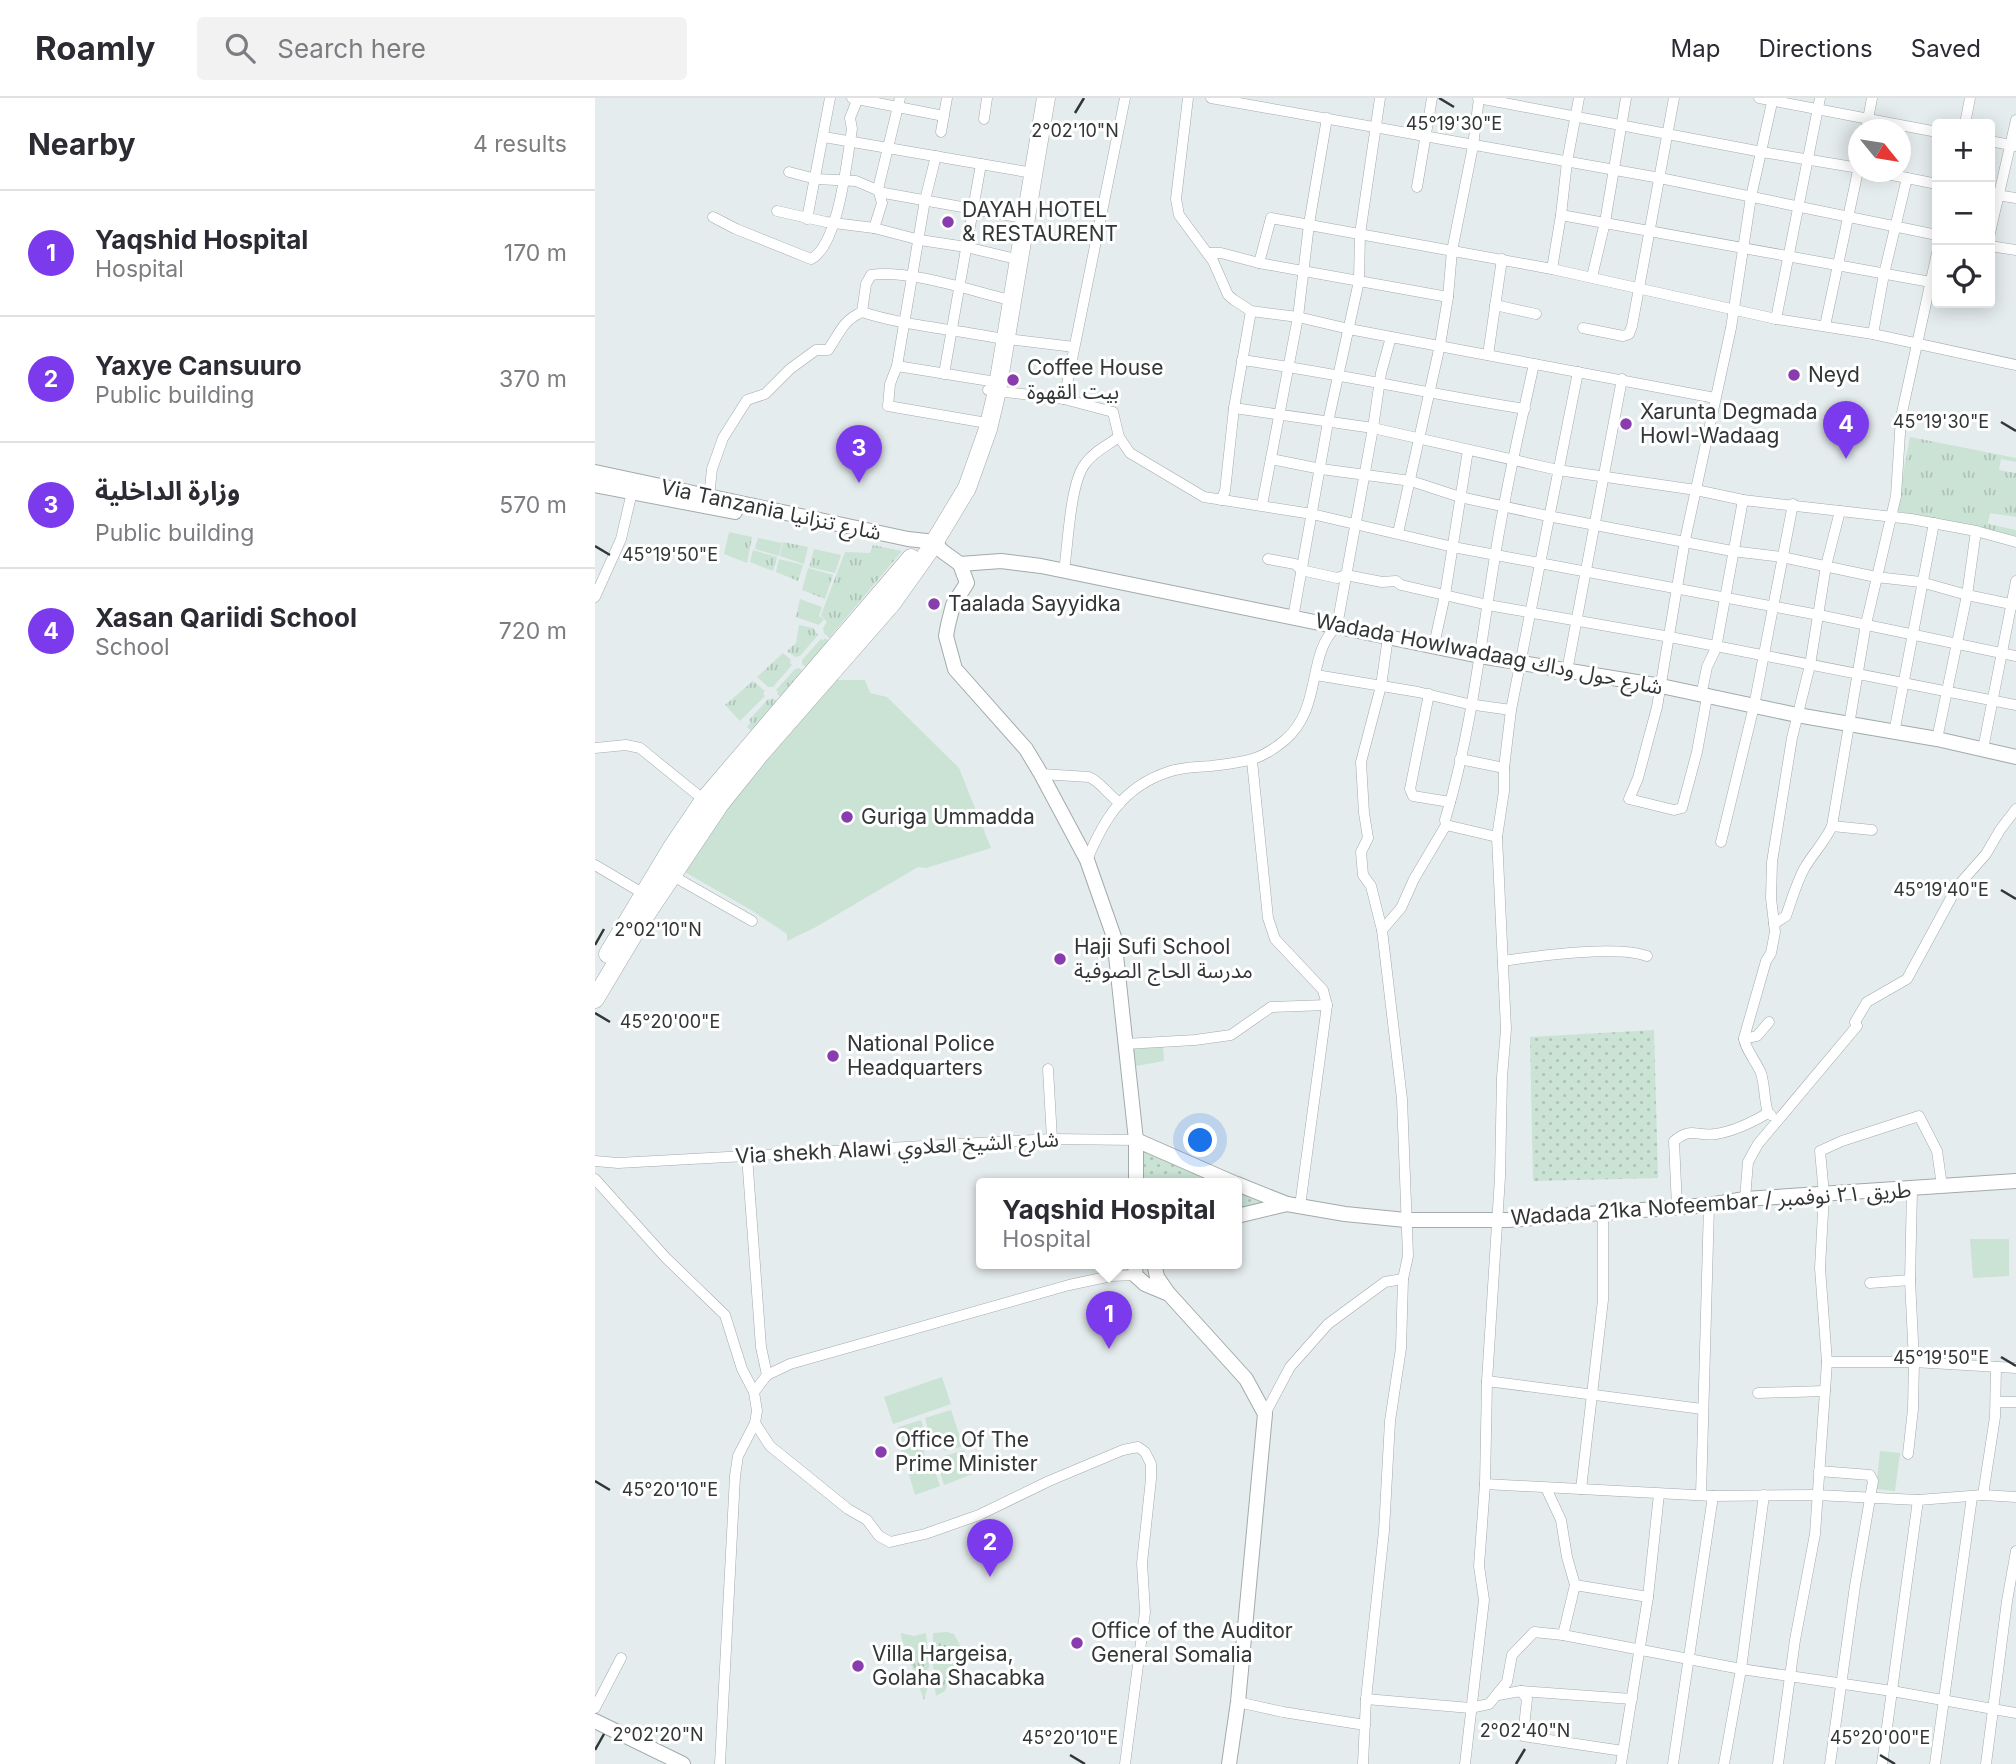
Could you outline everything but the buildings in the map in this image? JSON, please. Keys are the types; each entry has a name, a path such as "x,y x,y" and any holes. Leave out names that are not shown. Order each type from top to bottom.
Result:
{"highway":[{"path":"1002,338 1018,217 1030,173 1038,98"},
{"path":"930,547 981,422 991,387 1046,98"},
{"path":"595,999 641,922 673,876 681,848 704,800 838,654 930,547 967,488 986,439 991,387"},
{"path":"595,977 644,894 744,774 838,654"}],"street":[{"path":"807,219 830,98"},
{"path":"713,217 736,229 811,258 819,254 834,222 852,129 850,118 856,98 899,102 944,116"},
{"path":"941,132 947,98"},
{"path":"984,119 988,98"},
{"path":"1064,399 1125,98"},
{"path":"1188,98 1177,200 1179,215 1208,253 1228,295 1251,311 1298,317 1715,398"},
{"path":"1211,98 1660,178 1932,234"},
{"path":"1283,111 1285,98"},
{"path":"1293,618 1328,422 1359,281 1360,234 1380,98"},
{"path":"1417,187 1432,98"},
{"path":"1398,533 1440,345 1452,251 1473,146 1478,98 1762,152 1848,165"},
{"path":"1552,269 1579,98"},
{"path":"1592,277 1605,222 1626,98"},
{"path":"1583,328 1623,336 1629,334 1674,98"},
{"path":"1759,98 1773,99 1848,119"},
{"path":"1776,319 1820,98"},
{"path":"1868,119 1872,98"},
{"path":"1966,119 1970,98"},
{"path":"1743,500 1716,648 1707,667 1702,691 1707,697 1697,751 1682,808 1674,810 1629,799 1649,742 1661,686 1685,540 1731,328 1751,197 1773,99"},
{"path":"874,229 881,202 878,189 899,102"},
{"path":"1262,505 1290,367 1289,355 1298,317 1309,224 1327,118"},
{"path":"1995,190 2014,146 2016,120"},
{"path":"1911,129 1932,132"},
{"path":"824,137 1030,173"},
{"path":"1995,142 2014,146"},
{"path":"936,156 925,201 888,406 981,422"},
{"path":"944,374 981,164"},
{"path":"789,172 816,179 856,181 884,193 1018,217"},
{"path":"1911,179 1932,183"},
{"path":"1825,326 1855,182"},
{"path":"1873,334 1906,182"},
{"path":"1995,195 2016,198"},
{"path":"777,211 1012,258"},
{"path":"1561,215 1932,283"},
{"path":"1259,263 1271,218 1502,259 1776,319 2015,361"},
{"path":"1995,247 2016,250"},
{"path":"1208,253 1220,253 1259,263 1448,297"},
{"path":"1488,355 1502,259"},
{"path":"862,312 866,284 871,275 883,273 1006,299"},
{"path":"1775,924 1786,916 1790,897 1805,866 1827,838 1832,826 1866,624 1896,496 1901,417 1916,345 1932,290"},
{"path":"1495,305 1536,314"},
{"path":"1221,500 1225,491 1234,408 1251,311"},
{"path":"709,496 712,469 723,438 747,400 765,394 790,369 816,350 828,350 844,323 862,312 886,320 1074,347"},
{"path":"1087,860 1104,822 1119,803 1147,782 1169,771 1252,761 1274,749 1297,730 1305,716 1328,634 1338,626 1381,373 1391,337"},
{"path":"1242,360 1525,409"},
{"path":"1382,930 1401,908 1414,879 1447,825 1445,820 1480,656 1504,505 1534,364"},
{"path":"897,366 944,374 991,387 1064,399 1113,412 1119,437 1130,453 1204,497 1312,514 1453,547 1866,624 2016,656"},
{"path":"1465,1764 1484,1600 1479,1566 1506,1029 1497,837 1511,710 1578,372"},
{"path":"1567,671 1622,379"},
{"path":"1234,408 1373,428 1558,470 1696,490 1743,500 1890,516 1976,531 2016,542"},
{"path":"1064,571 1080,472 1096,453 1119,437"},
{"path":"1434,645 1445,595 1468,450"},
{"path":"1271,459 1321,469 1411,481 1460,497 1548,516 1733,551 1782,557 1877,577 1921,582 2013,605"},
{"name":"Via Tanzania شارع تنزانيا","path":"595,472 685,497 930,547"},
{"name":"Via Tanzania شارع تنزانيا","path":"595,485 632,492 685,497 709,496 930,547 960,564"},
{"path":"595,597 621,539 632,492"},
{"path":"1721,842 1764,656 1793,504"},
{"path":"1777,1120 1768,1113 1761,1073 1744,1040 1766,961 1771,953 1775,924 1771,898 1772,862 1797,715 1810,665 1826,566 1840,511"},
{"path":"1894,733 1934,523"},
{"path":"1937,739 1967,595 1976,531"},
{"path":"1268,559 1337,578 1346,575 1382,582 1396,580 1401,585 1488,606 1670,637 2016,705"},
{"name":"Wadada Howlwadaag شارع حول وداك","path":"960,564 1015,562 1480,656 1661,686 1797,715 1937,739 2016,757"},
{"path":"960,564 967,583 953,605 947,636 955,669 1026,749 1041,774 1087,860 1114,937 1136,1140 1136,1178"},
{"path":"1983,749 2016,581"},
{"path":"1363,1764 1366,1699 1384,1531 1390,1421 1401,1348 1403,1279 1409,1256 1402,1099 1382,930 1371,886 1363,875 1361,852 1368,838 1361,762 1381,685 1388,637"},
{"path":"1316,675 1511,710"},
{"path":"1429,694 1410,789 1413,796 1450,802"},
{"path":"595,748 626,745 640,748 704,800"},
{"path":"1460,759 1504,768"},
{"path":"1252,761 1268,918 1275,939 1323,990 1327,1005 1294,1205"},
{"path":"1041,774 1095,780 1119,803"},
{"path":"1745,1199 1748,1162 1758,1144 1857,1026 1856,1017 1867,1002 1907,979 1957,887 1986,854 2016,809"},
{"path":"1447,825 1497,837"},
{"path":"1832,826 1872,830"},
{"path":"595,866 644,894"},
{"path":"673,876 752,921"},
{"path":"1503,961 1543,955 1632,952 1647,957"},
{"path":"1125,1044 1231,1035 1271,1007 1327,1005"},
{"path":"1744,1040 1757,1036 1769,1022"},
{"path":"1048,1069 1052,1139"},
{"path":"1677,1207 1674,1141 1690,1131 1710,1134 1733,1130 1768,1113"},
{"path":"1778,1764 1790,1676 1815,1534 1827,1362 1819,1268 1824,1194 1822,1150 1919,1116 1937,1151 1942,1186"},
{"name":"Via shekh Alawi شارع الشيخ العلاوي","path":"595,1161 618,1163 1052,1139 1136,1140"},
{"path":"1136,1140 1223,1178"},
{"path":"747,1156 761,1348 767,1375"},
{"path":"595,1179 666,1258 725,1314 742,1369 754,1392 757,1411 755,1423 738,1456 735,1476 720,1764"},
{"name":"Wadada 21ka Nofeembar / طريق ٢١ نوفمبر","path":"1294,1205 1345,1214 1406,1220 1497,1219 2016,1181"},
{"path":"1242,1186 1294,1205"},
{"path":"1908,1454 1914,1362 1910,1280 1912,1190"},
{"path":"1242,1215 1294,1205"},
{"path":"1673,1764 1689,1658 1707,1495 1702,1409 1709,1205"},
{"path":"1581,1489 1602,1300 1603,1212"},
{"path":"754,1392 767,1375 790,1364 996,1304 1135,1269 1145,1284 1169,1294"},
{"path":"1155,1269 1157,1277 1169,1294 1246,1379 1265,1414"},
{"path":"1229,1764 1238,1702 1265,1414 1290,1367 1328,1324 1385,1282 1403,1279"},
{"path":"1870,1283 1910,1280"},
{"path":"1827,1362 1914,1362 2016,1368"},
{"path":"1935,1764 1977,1496 1996,1402 1996,1367"},
{"path":"1487,1381 1702,1409"},
{"path":"1758,1393 1825,1391"},
{"path":"1996,1402 2016,1402"},
{"path":"755,1423 771,1446 848,1509 867,1520 879,1536 890,1542 925,1534 979,1515 1049,1481 1123,1451 1138,1447 1145,1452 1151,1464 1142,1563 1145,1612 1125,1764"},
{"path":"1819,1471 1870,1475 1873,1481 1830,1764"},
{"path":"1485,1484 1660,1494 1816,1495 1918,1500 1977,1496 2016,1497"},
{"path":"1546,1488 1561,1520 1575,1585 1563,1635"},
{"path":"1621,1764 1648,1597 1660,1494"},
{"path":"1724,1764 1741,1669 1764,1495"},
{"path":"1882,1764 1918,1500"},
{"path":"1986,1764 2016,1551"},
{"path":"1575,1585 1648,1597"},
{"path":"1366,1699 1470,1708 1489,1704 1507,1682 1512,1655 1534,1632 1563,1635 1741,1669 1892,1691 2016,1713"},
{"path":"595,1708 621,1658"},
{"path":"1497,1695 1521,1691 1632,1699"},
{"path":"1521,1691 1527,1699 1523,1736 1623,1751"},
{"path":"1238,1702 1365,1726"},
{"path":"595,1721 683,1764"}],"green space":[{"path":"1910,437 2016,458 2016,462 2001,459 1999,470 2016,473 2016,517 1990,513 1988,524 2016,530 2016,536 1896,511"},
{"path":"729,532 752,537 747,563 724,554"},
{"path":"758,538 782,543 779,556 755,549"},
{"path":"783,542 808,547 804,564 780,556"},
{"path":"873,545 902,551 829,638 823,628 827,622 821,615 845,552 870,553"},
{"path":"814,549 841,555 835,573 809,567"},
{"path":"753,550 777,557 773,571 750,562"},
{"path":"779,559 803,565 798,581 776,572"},
{"path":"808,568 833,575 825,599 802,590"},
{"path":"800,599 822,607 819,616 824,619 819,625 796,617"},
{"path":"799,625 813,628 818,635 800,656 795,657 787,651 796,643"},
{"path":"825,638 833,645 810,671 802,664 802,660"},
{"path":"783,653 791,660 792,665 773,687 768,687 757,677"},
{"path":"799,668 807,674 784,700 776,690"},
{"path":"833,680 865,680 870,693 887,697 959,768 991,848 926,868 918,867 787,941 787,934 683,871 745,785"},
{"path":"753,681 765,691 765,696 740,721 725,705"},
{"path":"773,698 780,704 754,733 747,727 751,722 749,720 768,699"},
{"path":"1654,1030 1658,1178 1533,1181 1530,1037"},
{"path":"1163,1047 1164,1061 1136,1066 1133,1049"},
{"path":"1141,1149 1207,1178 1143,1178"},
{"path":"1242,1193 1270,1207 1242,1210"},
{"path":"1970,1239 2009,1239 2009,1276 1973,1278"},
{"path":"942,1377 951,1404 893,1424 884,1397"},
{"path":"951,1410 963,1446 945,1451 939,1442 931,1440 925,1418"},
{"path":"921,1420 928,1441 923,1446 925,1458 905,1464 896,1432 899,1427"},
{"path":"964,1450 973,1474 944,1485 936,1459"},
{"path":"1880,1451 1900,1453 1895,1491 1876,1489"},
{"path":"931,1460 940,1486 915,1495 907,1468"},
{"path":"901,1633 914,1636 926,1633 929,1666 924,1700 901,1637"},
{"path":"933,1633 954,1634 961,1647 945,1691 936,1696 934,1684 938,1679 933,1667"}],"place":[{"name":"DAYAH HOTEL & RESTAURENT","path":"948,222"},
{"name":"Neyd","path":"1794,375"},
{"name":"Coffee House بيت القهوة","path":"1013,380"},
{"name":"Xarunta Degmada Howl-Wadaag","path":"1626,424"},
{"name":"Xasan Qariidi School","path":"1846,459"},
{"name":"وزارة الداخلية","path":"859,483"},
{"name":"Taalada Sayyidka","path":"934,604"},
{"name":"Guriga Ummadda","path":"847,817"},
{"name":"Haji Sufi School مدرسة الحاج الصوفية","path":"1060,959"},
{"name":"National Police Headquarters","path":"833,1056"},
{"name":"Yaqshid Hospital","path":"1109,1349"},
{"name":"Office Of The Prime Minister","path":"881,1452"},
{"name":"Yaxye Cansuuro","path":"990,1577"},
{"name":"Office of the Auditor General Somalia","path":"1077,1643"},
{"name":"Villa Hargeisa, Golaha Shacabka","path":"858,1666"}]}
